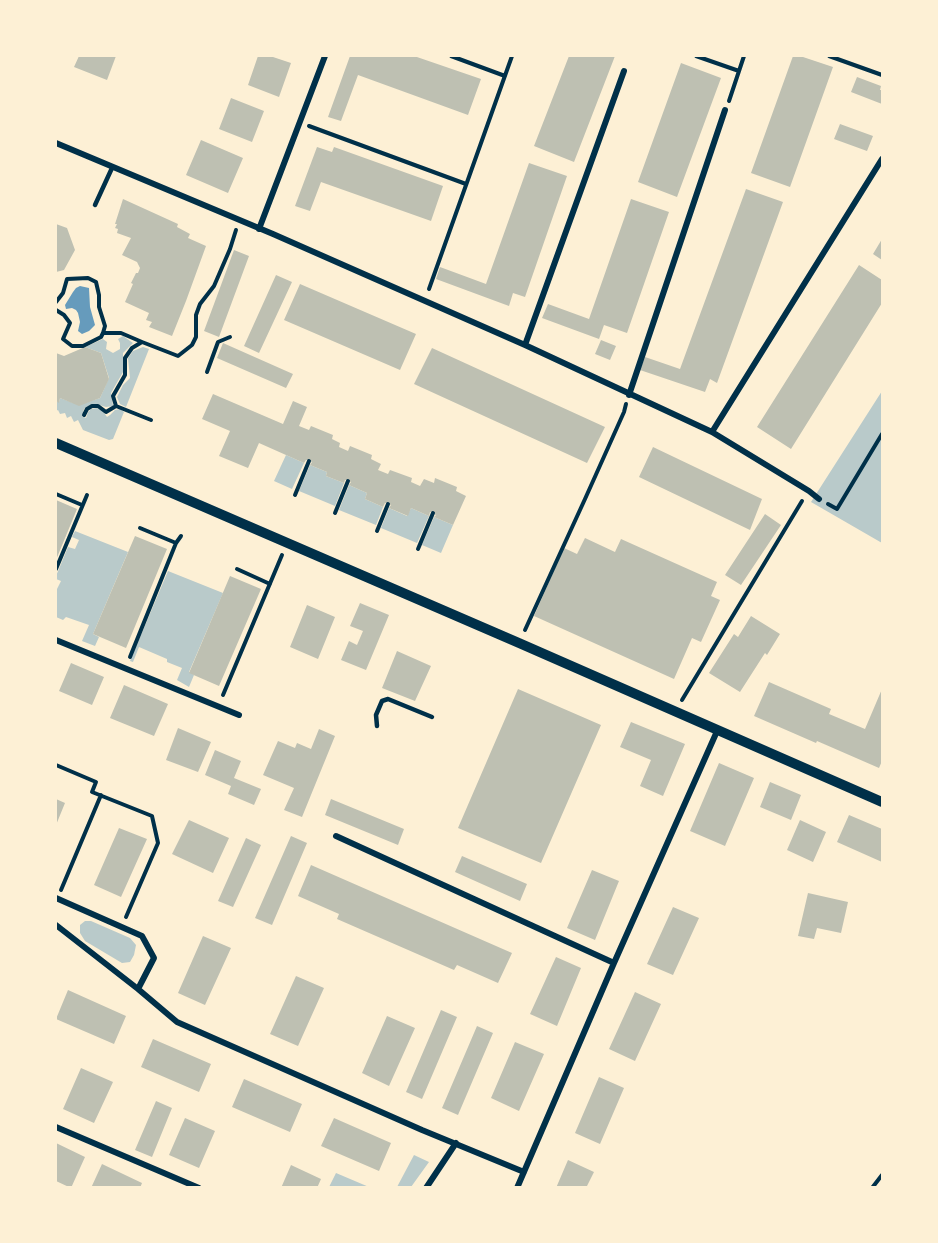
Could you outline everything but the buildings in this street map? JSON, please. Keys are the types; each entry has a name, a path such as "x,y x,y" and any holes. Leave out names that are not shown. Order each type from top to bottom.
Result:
{"street":[{"path":"259,229 325,56"},
{"path":"525,345 624,71"},
{"path":"628,394 725,110"},
{"path":"56,143 525,345 712,432 819,499"},
{"path":"712,432 882,159"},
{"path":"56,443 882,802"},
{"path":"56,640 239,715"},
{"path":"517,1188 718,729"},
{"path":"336,836 614,963"},
{"path":"57,898 142,936 154,958 138,989"},
{"path":"56,925 177,1022 422,1130 524,1172"},
{"path":"56,1127 199,1188"},
{"path":"426,1188 456,1143"}],"lane":[{"path":"95,206 112,168"},
{"path":"377,726 376,715 382,701 388,699 432,717"}],"path":[{"path":"451,56 505,76"},
{"path":"424,301 512,56"},
{"path":"696,56 739,71"},
{"path":"725,110 744,56"},
{"path":"829,56 882,75"},
{"path":"300,123 466,184"},
{"path":"103,333 121,333 178,356 192,345 196,337 196,315 200,304 214,286 230,249 238,221"},
{"path":"56,302 63,293 68,279 88,278 96,282 99,307 105,326 101,337 82,346 72,346 63,339 70,322 56,310"},
{"path":"207,372 218,342 230,338"},
{"path":"142,342 132,348 126,358 125,375 113,396 116,405 151,420"},
{"path":"519,643 624,412 628,394"},
{"path":"84,415 92,406 98,406 106,412 116,405"},
{"path":"819,499 837,509 882,434"},
{"path":"295,495 309,461"},
{"path":"336,513 348,481"},
{"path":"676,711 809,491"},
{"path":"56,494 82,505"},
{"path":"56,569 87,495"},
{"path":"377,531 388,504"},
{"path":"418,549 433,513"},
{"path":"140,528 176,543"},
{"path":"125,669 176,543 181,536"},
{"path":"218,707 286,543"},
{"path":"237,569 270,584"},
{"path":"56,765 96,782 92,792 152,816 158,843 122,927"},
{"path":"57,898 100,795"},
{"path":"872,1188 882,1175"}],"shaded area":[{"path":"123,336 133,343 123,353 123,372 111,393 113,406 90,405 84,409 82,416 86,418 91,409 97,408 102,410 107,417 115,410 120,409 124,412 113,439 109,440 83,430 78,420 74,422 71,416 67,418 65,413 60,414 58,410 56,411 56,401 59,402 60,398 79,405 100,398 109,378 101,353 85,347 103,339 107,342 106,349 113,353 120,349 118,339"},
{"path":"143,347 149,349 126,407 120,404 117,397 123,385 130,378 128,358 133,351"},
{"path":"882,391 882,543 811,502"},
{"path":"286,455 304,463 292,489 274,481"},
{"path":"310,465 327,472 326,476 344,483 335,506 299,491"},
{"path":"349,485 367,493 365,499 383,507 376,525 339,510"},
{"path":"389,508 407,516 411,508 429,516 417,543 381,528"},
{"path":"434,517 453,525 441,553 422,545"},
{"path":"75,531 128,552 93,634 99,637 95,646 82,641 89,625 66,617 63,620 56,617 56,589 61,581 56,579 56,576 68,547 75,549 79,540 72,537"},
{"path":"168,571 223,593 189,672 194,675 189,687 177,680 182,668 167,662 167,659 139,647 133,662 130,661"},
{"path":"85,921 91,921 130,938 136,945 130,962 122,963 85,941 80,933 80,925"},
{"path":"414,1155 429,1162 411,1187 397,1187"},
{"path":"336,1173 369,1187 329,1187"}],"water":[{"path":"80,286 89,288 90,307 95,325 82,334 78,331 80,322 78,313 72,308 66,309 65,305 76,288"}]}
